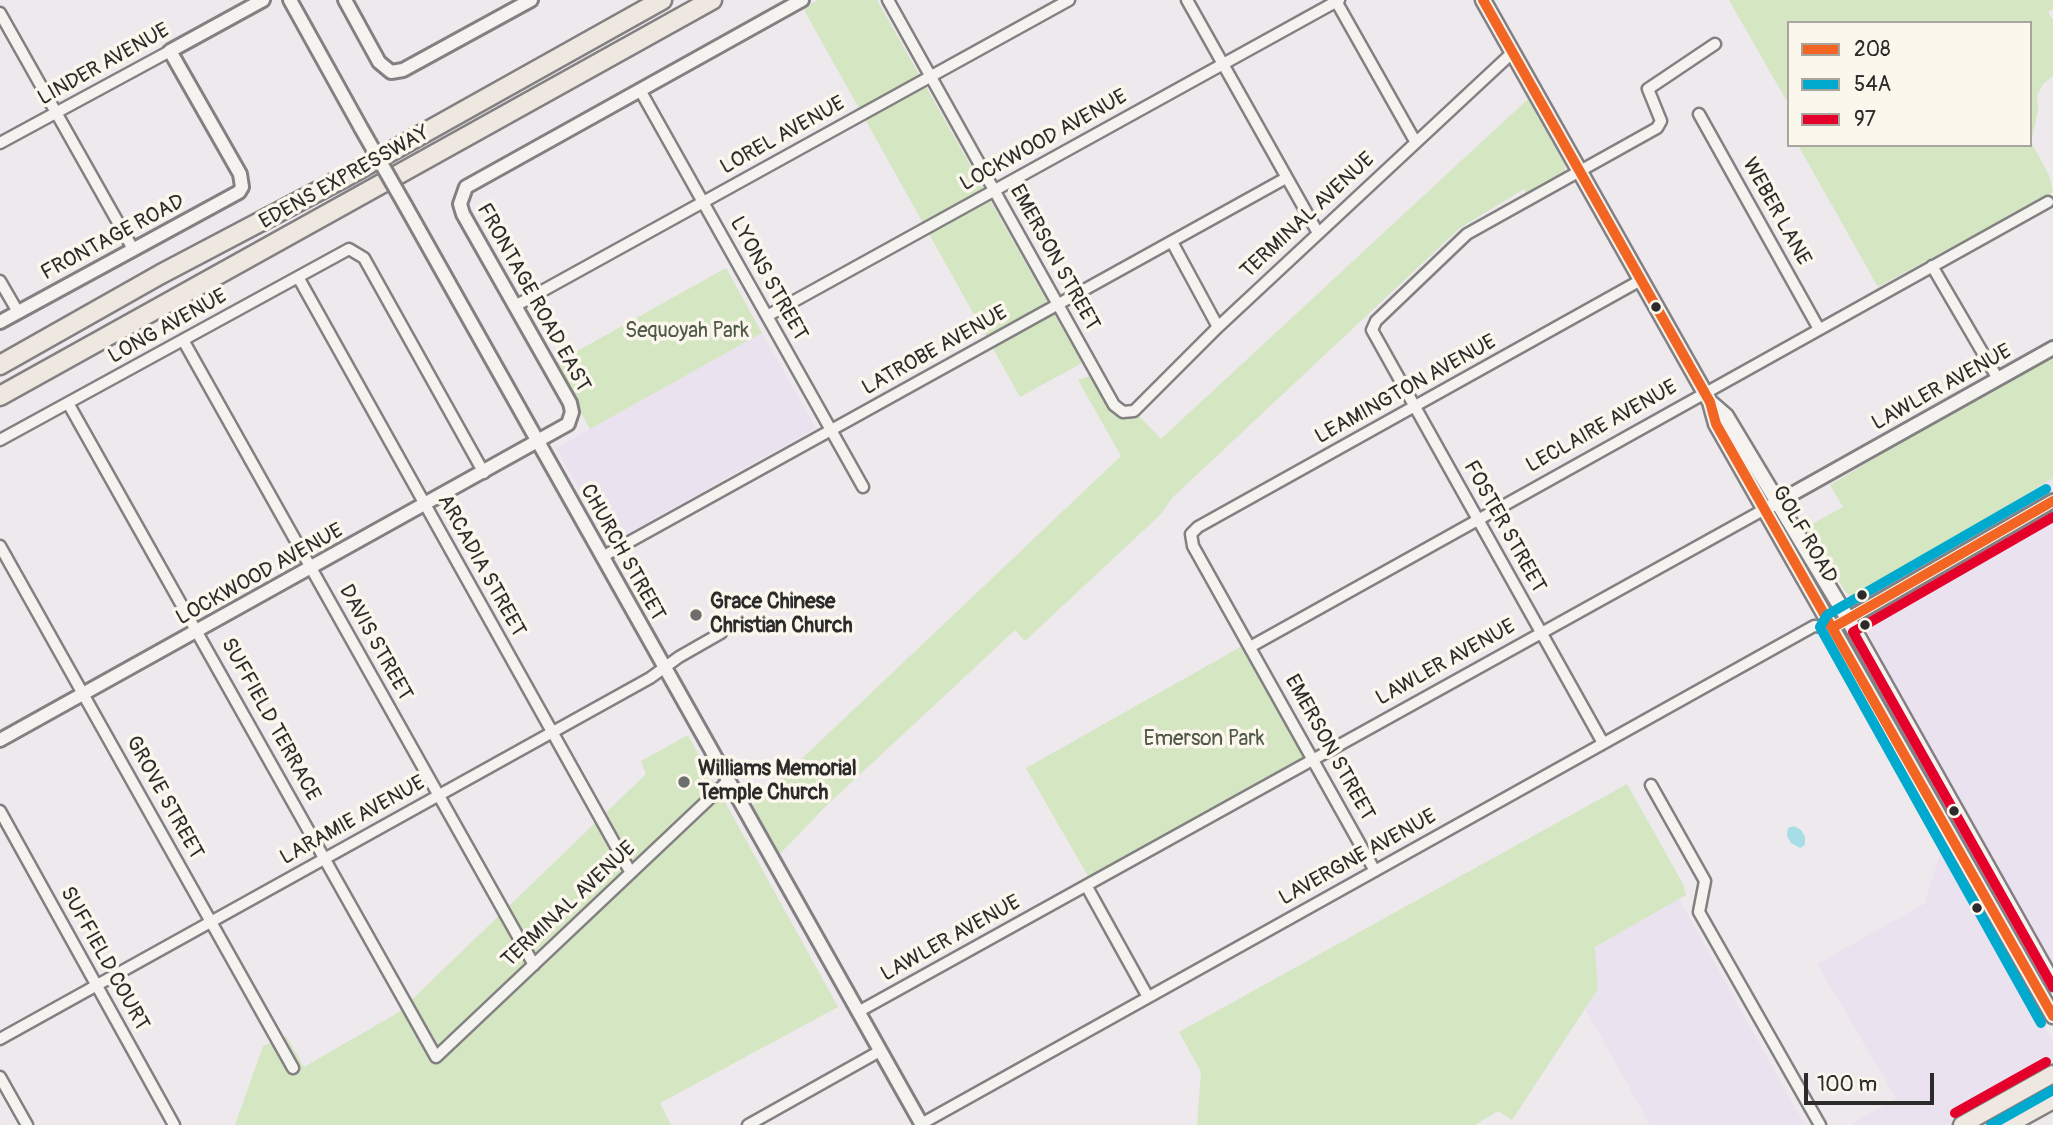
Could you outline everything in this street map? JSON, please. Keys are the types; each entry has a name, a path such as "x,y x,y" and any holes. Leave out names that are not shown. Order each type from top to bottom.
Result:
{"highway":[{"name":"EDENS EXPRESSWAY","path":"0,365 161,274 349,176 662,0"},
{"name":"EDENS EXPRESSWAY","path":"0,396 712,0"}],"main road":[{"name":"GOLF ROAD","path":"1483,0 1708,397 1716,424 1848,619 2053,983"},
{"name":"GOLF ROAD","path":"1771,506 1821,606 2053,1016"},
{"path":"1962,1125 2053,1074"},
{"path":"2008,1125 2053,1100"}],"street":[{"name":"LINDER AVENUE","path":"0,144 262,0"},
{"name":"CHURCH STREET","path":"290,0 921,1124"},
{"path":"345,0 379,62 391,72 403,69 531,0"},
{"path":"640,90 802,0"},
{"name":"EMERSON STREET","path":"888,0 1114,405 1123,412 1134,411"},
{"name":"LOREL AVENUE","path":"515,306 1069,0"},
{"path":"1187,0 1318,233"},
{"path":"1338,1 1415,141"},
{"name":"LOCKWOOD AVENUE","path":"767,316 1338,1"},
{"path":"0,13 133,249"},
{"path":"1579,172 1657,128 1661,121 1648,89 1715,44"},
{"name":"FRONTAGE ROAD","path":"0,322 234,196 242,187 240,174 170,51"},
{"name":"TERMINAL AVENUE","path":"1134,411 1219,327 1512,52"},
{"name":"FRONTAGE ROAD EAST","path":"538,443 568,425 572,412 570,403 463,214 462,195 474,180 640,90"},
{"name":"LYONS STREET","path":"640,90 863,487"},
{"name":"WEBER LANE","path":"1699,114 1819,329"},
{"name":"FOSTER STREET","path":"1579,172 1467,234 1376,321 1372,330 1603,743"},
{"name":"LATROBE AVENUE","path":"602,557 1286,178"},
{"name":"LECLAIRE AVENUE","path":"1250,646 1477,518 1708,397 1819,329 2048,202"},
{"path":"1172,242 1219,327"},
{"name":"LONG AVENUE","path":"0,440 343,251 354,250 365,258 484,473"},
{"path":"1932,266 1998,379"},
{"name":"ARCADIA STREET","path":"298,277 631,873"},
{"name":"LEAMINGTON AVENUE","path":"1191,534 1198,527 1641,280"},
{"path":"0,281 18,312"},
{"name":"DAVIS STREET","path":"183,340 534,965"},
{"name":"LAWLER AVENUE","path":"858,1012 2053,348"},
{"name":"SUFFIELD TERRACE","path":"68,403 436,1057"},
{"name":"LOCKWOOD AVENUE","path":"0,740 538,443"},
{"path":"1821,606 1814,626 1834,627 2053,501"},
{"name":"EMERSON STREET","path":"1191,534 1193,546 1375,871"},
{"name":"GROVE STREET","path":"0,546 293,1068"},
{"name":"LAVERGNE AVENUE","path":"921,1124 1814,626"},
{"name":"LARAMIE AVENUE","path":"0,1039 552,733 721,633"},
{"name":"TERMINAL AVENUE","path":"436,1057 728,781"},
{"path":"1651,785 1705,881 1699,912 1819,1125"},
{"name":"SUFFIELD COURT","path":"0,811 174,1125"},
{"path":"1087,887 1149,997"},
{"path":"748,1125 880,1051"},
{"path":"0,1077 27,1125"}],"shaded area":[{"path":"762,333 816,428 610,543 556,448"},
{"path":"2053,478 2053,971 1847,594 1857,597"},
{"path":"1942,848 2053,1041 2053,1064 1946,1125 1850,1125 1896,1098 1817,964 1924,904"},
{"path":"1679,899 1805,1125 1650,1125 1585,1008 1598,989 1595,947"}],"green space":[{"path":"818,0 877,0 1082,363 1020,397 803,8"},
{"path":"1729,0 2053,0 2053,9 2048,12 2053,20 2053,76 2043,84 2037,95 2038,111 2032,138 2032,21 1787,21 1787,102"},
{"path":"1528,99 1565,165 1565,173 1528,196 1524,189 1460,228 1172,498 1160,515 1025,641 1015,630 824,808 780,854 753,805 1121,456 1078,380 1093,375 1116,414 1140,417 1161,439"},
{"path":"2032,144 2049,175 2053,192 1878,287 1799,147 2032,147"},
{"name":"Sequoyah Park","path":"726,268 762,333 590,429 554,364"},
{"path":"2053,352 2053,478 1857,597 1847,594 1805,528 1843,507 1830,485"},
{"name":"Emerson Park","path":"1244,645 1305,756 1089,878 1026,768"},
{"path":"688,735 838,1007 660,1103 671,1125 235,1125 263,1046 286,1036 304,1067 399,1012 646,774 641,761"},
{"path":"1627,784 1683,884 1686,895 1595,947 1598,989 1512,1120 1498,1111 1475,1125 1197,1125 1201,1072 1179,1032"}],"water":[{"path":"1794,826 1801,830 1805,837 1805,845 1800,848 1791,843 1787,836 1788,828"}],"transit line":[{"name":"208","path":"1483,0 1710,402 1716,424 2053,1016"},
{"name":"54A","path":"2041,1023 1820,627 1827,615 2046,489"},
{"name":"208","path":"1834,627 2053,501"},
{"name":"97","path":"2053,517 1853,632 2053,987"},
{"name":"97","path":"1955,1113 2046,1062"},
{"name":"54A","path":"1991,1125 2053,1090"}],"place":[{"name":"Grace Chinese Christian Church","path":"696,615"},
{"name":"Williams Memorial Temple Church","path":"684,782"}]}
